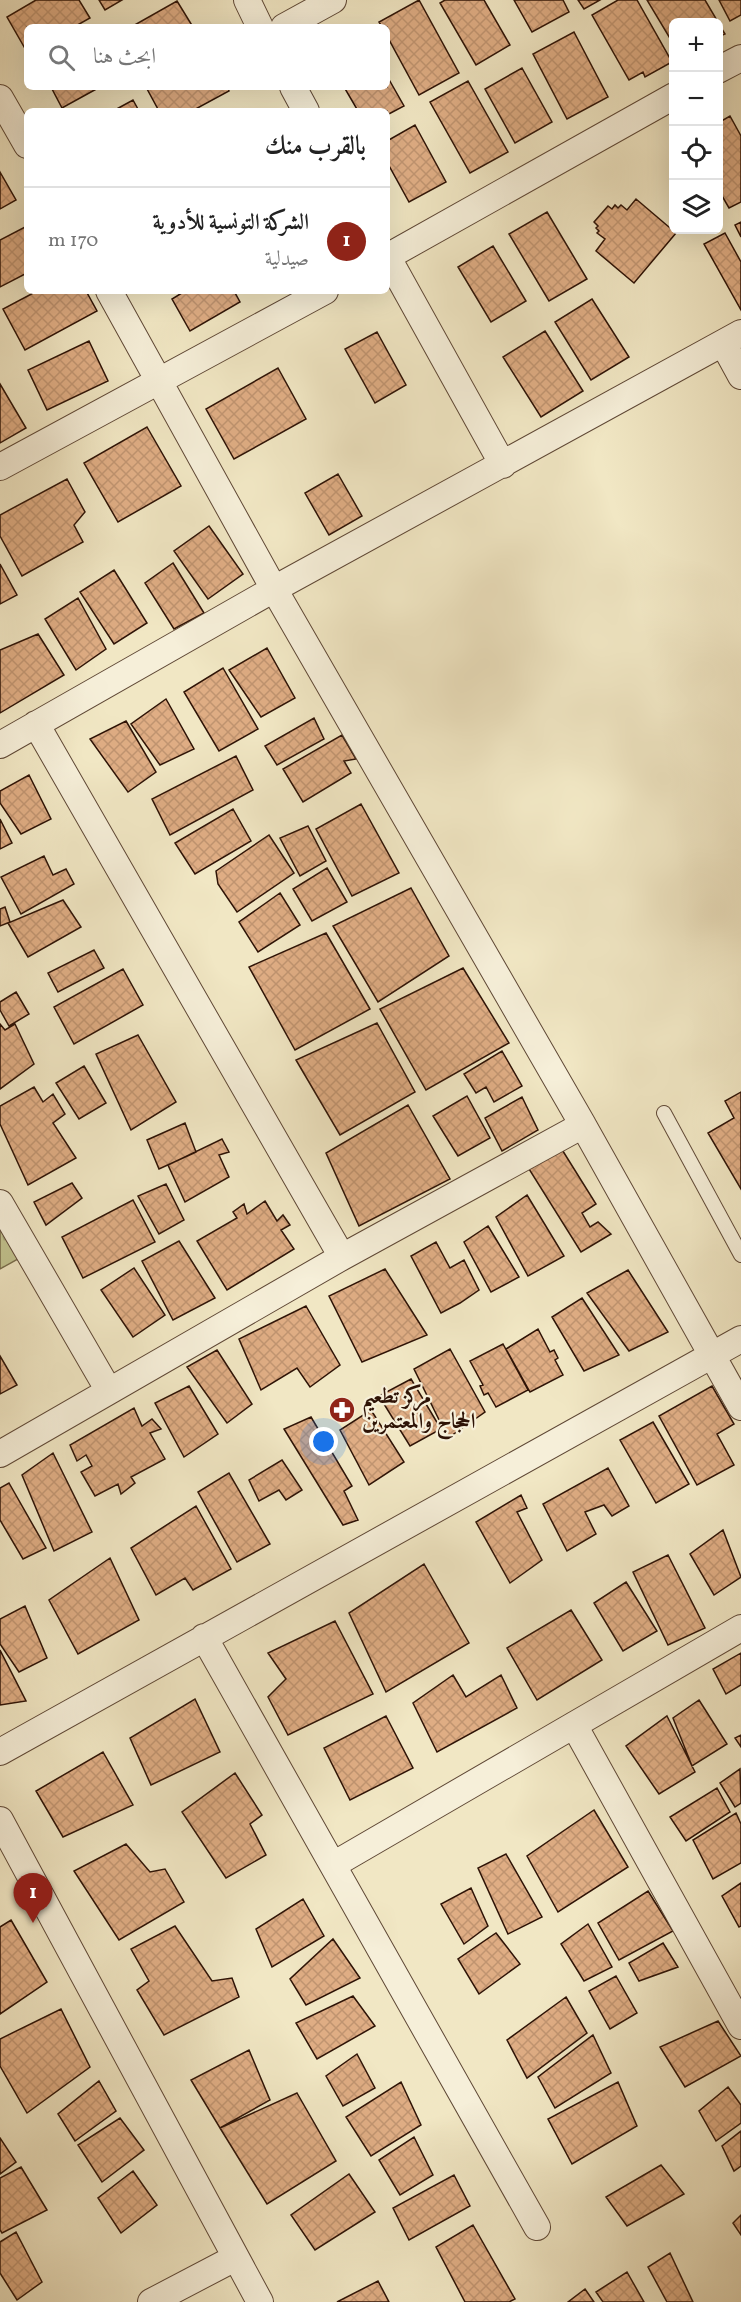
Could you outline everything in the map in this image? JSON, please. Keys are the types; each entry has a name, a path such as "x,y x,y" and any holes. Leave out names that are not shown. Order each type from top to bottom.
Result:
{"street":[{"path":"246,0 258,24"},
{"path":"289,24 333,0"},
{"path":"723,67 741,58"},
{"path":"295,90 304,108"},
{"path":"0,98 24,140"},
{"path":"390,255 669,99"},
{"path":"390,262 503,465"},
{"path":"111,294 274,589 583,1125 741,1407"},
{"path":"0,467 320,294"},
{"path":"0,745 274,589 732,338 741,376"},
{"path":"36,724 342,1257"},
{"path":"0,1454 342,1257 583,1125"},
{"path":"0,1203 109,1390"},
{"path":"0,1752 741,1339"},
{"path":"333,1865 741,1628"},
{"path":"204,1637 537,2227"},
{"path":"574,1725 741,2026"},
{"path":"0,1820 260,2302"},
{"path":"151,2302 235,2258"}],"lane":[{"path":"664,1113 741,1255"}],"green space":[{"path":"0,1207 27,1254 0,1269"}],"building":[{"path":"36,0 79,0 90,18 79,24 24,24 24,47 7,17"},
{"path":"99,0 122,0 105,10"},
{"path":"419,0 459,73 419,95 390,42 390,24 379,22"},
{"path":"445,0 484,0 510,45 476,65 440,3"},
{"path":"514,0 563,0 569,12 532,32"},
{"path":"578,0 600,0 584,9"},
{"path":"618,0 637,0 669,57 669,64 645,77 643,72 629,80 592,15"},
{"path":"647,0 705,0 716,18 669,18 669,37"},
{"path":"719,0 741,0 741,15 730,21"},
{"path":"177,1 191,24 136,24"},
{"path":"574,32 608,97 567,119 533,54"},
{"path":"522,68 552,122 515,143 485,89"},
{"path":"390,81 404,106 390,113 390,108 356,108 346,90 390,90"},
{"path":"468,81 508,152 470,173 430,102"},
{"path":"53,90 95,90 62,108"},
{"path":"148,90 229,91 198,108 157,108"},
{"path":"133,100 137,108 118,108"},
{"path":"730,116 741,136 741,202 729,208 723,198 723,120"},
{"path":"415,125 446,182 409,202 390,167 390,139"},
{"path":"0,172 16,200 0,209"},
{"path":"636,199 669,227 669,234 675,234 634,283 596,251 605,239 597,233 598,226 594,222 608,206 612,209 615,205 618,208 621,205 627,210"},
{"path":"547,212 587,279 549,301 509,234"},
{"path":"741,222 741,237 735,225"},
{"path":"24,228 24,275 0,287 0,240"},
{"path":"725,233 741,262 741,310 704,244"},
{"path":"493,246 526,301 491,322 458,267"},
{"path":"31,294 88,294 97,311 25,350 3,309"},
{"path":"180,294 236,294 240,302 190,331 172,299"},
{"path":"592,299 629,357 591,380 555,322"},
{"path":"545,331 583,391 541,417 503,357"},
{"path":"377,332 406,385 375,403 345,349"},
{"path":"89,341 108,381 47,410 28,370"},
{"path":"278,368 306,419 234,459 206,409"},
{"path":"0,384 26,428 0,443"},
{"path":"147,427 181,486 118,522 84,463"},
{"path":"338,474 362,516 329,535 305,493"},
{"path":"67,479 85,512 74,525 83,542 22,576 0,536 0,515"},
{"path":"209,526 243,574 208,599 174,551"},
{"path":"173,563 204,613 174,629 145,583"},
{"path":"0,564 17,595 0,604"},
{"path":"114,570 147,623 114,644 80,592"},
{"path":"78,598 106,649 76,670 45,619"},
{"path":"38,634 64,675 0,713 0,650"},
{"path":"267,648 295,698 261,717 229,670"},
{"path":"223,668 258,729 219,751 184,692"},
{"path":"166,699 194,749 160,765 131,724"},
{"path":"314,718 324,739 277,765 265,746"},
{"path":"126,721 156,772 128,792 90,739"},
{"path":"342,735 356,759 344,761 351,773 303,802 283,769"},
{"path":"236,756 253,790 170,835 152,799"},
{"path":"29,775 51,819 21,834 0,803 0,791"},
{"path":"361,804 399,873 352,896 316,829"},
{"path":"233,809 251,841 195,874 175,843"},
{"path":"0,819 12,843 0,849"},
{"path":"308,826 326,861 300,876 280,838"},
{"path":"269,835 294,873 237,912 218,884 216,871"},
{"path":"44,856 53,875 66,869 74,884 21,914 1,877"},
{"path":"327,868 347,902 312,921 293,889"},
{"path":"411,888 449,956 378,1002 333,926"},
{"path":"280,893 300,925 258,952 239,922"},
{"path":"63,900 81,927 28,957 8,923"},
{"path":"5,907 10,922 0,926 0,909"},
{"path":"326,933 370,1009 295,1050 249,967"},
{"path":"94,950 104,968 58,992 48,973"},
{"path":"463,968 509,1043 426,1090 380,1009"},
{"path":"123,969 143,1005 74,1044 54,1007"},
{"path":"16,992 29,1014 9,1026 0,1010 0,1002"},
{"path":"377,1023 415,1092 340,1135 296,1060"},
{"path":"0,1024 5,1030 15,1024 34,1064 0,1089"},
{"path":"138,1035 176,1102 131,1130 96,1054"},
{"path":"502,1051 522,1086 494,1102 486,1087 476,1093 464,1074"},
{"path":"84,1066 106,1103 79,1119 56,1083"},
{"path":"34,1087 43,1102 53,1094 65,1114 53,1123 76,1158 28,1185 0,1124 0,1106"},
{"path":"741,1092 741,1189 708,1133 734,1118 725,1101"},
{"path":"467,1096 490,1138 458,1156 433,1116"},
{"path":"522,1097 538,1130 502,1151 485,1118"},
{"path":"408,1105 450,1179 359,1226 326,1153"},
{"path":"185,1123 196,1152 159,1169 147,1140"},
{"path":"222,1139 229,1152 219,1155 229,1177 185,1202 168,1165"},
{"path":"561,1148 596,1204 582,1213 590,1227 598,1222 611,1234 581,1252 529,1169"},
{"path":"72,1183 82,1198 46,1225 34,1202"},
{"path":"166,1184 184,1220 159,1234 138,1196"},
{"path":"527,1195 564,1256 528,1276 496,1217"},
{"path":"133,1200 155,1242 83,1278 62,1237"},
{"path":"265,1201 277,1221 283,1215 290,1225 281,1230 294,1249 227,1290 197,1241 237,1218 233,1212 244,1204 247,1214"},
{"path":"488,1226 519,1277 491,1292 464,1242"},
{"path":"179,1241 215,1298 173,1320 142,1261"},
{"path":"436,1242 450,1268 464,1260 479,1290 441,1313 411,1256"},
{"path":"134,1268 165,1315 133,1337 101,1290"},
{"path":"385,1269 427,1335 362,1362 329,1296"},
{"path":"628,1270 668,1332 629,1351 587,1293"},
{"path":"582,1298 619,1355 584,1371 552,1317"},
{"path":"306,1306 340,1365 310,1387 297,1368 261,1390 239,1339"},
{"path":"538,1329 550,1352 554,1350 558,1358 555,1360 563,1375 530,1392 506,1349"},
{"path":"503,1344 528,1390 496,1407 488,1393 484,1395 480,1386 483,1385 470,1361"},
{"path":"450,1349 485,1412 448,1438 414,1369"},
{"path":"217,1350 252,1404 227,1423 187,1367"},
{"path":"0,1356 17,1385 0,1394"},
{"path":"411,1379 441,1429 410,1446 379,1396"},
{"path":"189,1386 218,1434 184,1457 155,1403"},
{"path":"712,1386 734,1424 717,1434 734,1465 697,1485 659,1416"},
{"path":"134,1408 142,1426 152,1419 161,1429 150,1433 165,1459 131,1477 135,1483 121,1494 118,1484 95,1496 81,1472 92,1466 86,1455 77,1461 70,1445"},
{"path":"371,1410 404,1462 369,1485 340,1430"},
{"path":"311,1417 352,1486 344,1491 358,1520 343,1525 284,1429"},
{"path":"653,1422 689,1484 656,1503 620,1440"},
{"path":"53,1453 92,1532 54,1551 22,1475"},
{"path":"282,1460 302,1490 286,1500 279,1490 259,1501 249,1480"},
{"path":"608,1468 629,1506 612,1516 604,1505 585,1512 596,1534 567,1551 543,1504"},
{"path":"229,1473 270,1544 237,1562 198,1492"},
{"path":"9,1483 46,1548 23,1559 0,1520 0,1488"},
{"path":"521,1495 527,1508 517,1512 542,1560 510,1583 476,1522"},
{"path":"196,1506 231,1569 193,1590 185,1578 156,1595 131,1548"},
{"path":"723,1530 741,1577 714,1595 690,1554"},
{"path":"668,1555 705,1628 668,1645 633,1572"},
{"path":"110,1558 139,1620 78,1654 49,1600"},
{"path":"424,1564 469,1643 386,1692 349,1613"},
{"path":"626,1582 657,1631 623,1651 594,1603"},
{"path":"25,1606 47,1658 19,1672 0,1644 0,1619"},
{"path":"571,1610 602,1660 537,1700 507,1648"},
{"path":"335,1621 373,1694 288,1735 268,1697 286,1679 268,1653"},
{"path":"0,1650 26,1701 0,1705"},
{"path":"741,1653 741,1685 726,1694 713,1669"},
{"path":"453,1675 466,1697 501,1675 517,1708 437,1752 413,1703"},
{"path":"195,1699 220,1752 151,1785 130,1738"},
{"path":"699,1700 727,1744 692,1766 673,1718"},
{"path":"386,1716 413,1768 350,1800 324,1748"},
{"path":"667,1716 695,1772 659,1794 626,1746"},
{"path":"741,1735 741,1747 735,1738"},
{"path":"103,1752 133,1805 63,1837 36,1791"},
{"path":"740,1769 741,1803 735,1807 720,1783"},
{"path":"235,1773 262,1815 250,1824 266,1855 226,1878 182,1812"},
{"path":"717,1788 730,1812 686,1841 670,1817"},
{"path":"594,1810 628,1867 558,1912 527,1856"},
{"path":"736,1813 741,1824 741,1863 713,1879 693,1840"},
{"path":"126,1844 150,1872 165,1869 184,1902 119,1940 74,1871"},
{"path":"506,1854 542,1917 508,1934 478,1868"},
{"path":"741,1883 741,1926 739,1927 722,1896"},
{"path":"471,1888 488,1926 464,1944 441,1904"},
{"path":"648,1891 673,1931 619,1960 598,1923"},
{"path":"303,1899 324,1936 272,1967 256,1929"},
{"path":"11,1920 47,1982 0,2014 0,1927"},
{"path":"588,1924 612,1967 584,1981 561,1944"},
{"path":"175,1926 212,1981 232,1978 239,1997 164,2035 137,1990 149,1981 131,1949"},
{"path":"496,1933 520,1964 479,1994 458,1959"},
{"path":"333,1939 360,1978 306,2005 290,1979"},
{"path":"663,1943 678,1967 639,1981 629,1963"},
{"path":"616,1976 637,2013 610,2029 589,1991"},
{"path":"353,1996 375,2026 317,2059 296,2023"},
{"path":"566,1997 587,2033 527,2078 507,2040"},
{"path":"61,2009 90,2067 27,2113 0,2066 0,2039"},
{"path":"718,2021 741,2056 685,2087 660,2047"},
{"path":"593,2035 611,2073 555,2108 538,2077"},
{"path":"249,2050 270,2100 220,2128 191,2080"},
{"path":"357,2054 375,2088 343,2106 326,2076"},
{"path":"99,2081 116,2111 75,2141 58,2114"},
{"path":"401,2082 421,2125 371,2156 346,2117"},
{"path":"618,2082 637,2126 572,2164 548,2119"},
{"path":"728,2087 741,2105 741,2123 716,2141 699,2111"},
{"path":"297,2093 336,2161 267,2204 220,2128"},
{"path":"120,2118 144,2150 102,2182 78,2145"},
{"path":"741,2131 741,2166 734,2171 722,2146"},
{"path":"414,2137 433,2175 400,2195 379,2160"},
{"path":"0,2138 16,2162 0,2174"},
{"path":"661,2165 684,2194 627,2226 606,2197"},
{"path":"21,2167 47,2210 2,2233 0,2230 0,2178"},
{"path":"133,2171 157,2205 121,2233 98,2198"},
{"path":"349,2174 375,2212 315,2250 291,2215"},
{"path":"454,2175 470,2206 409,2240 393,2208"},
{"path":"741,2215 741,2235 733,2223"},
{"path":"473,2225 515,2299 509,2302 465,2302 436,2247"},
{"path":"16,2232 42,2282 17,2300 0,2273 0,2242"},
{"path":"670,2253 693,2302 667,2302 648,2267"},
{"path":"627,2272 644,2302 603,2302 596,2292"},
{"path":"378,2281 389,2302 337,2302"},
{"path":"585,2289 594,2302 568,2302"}],"place":[{"name":"مركز تطعيم الحجاج والمعتمرين","path":"342,1410"},
{"name":"الشركة التونسية للأدوية","path":"33,1923"}]}
